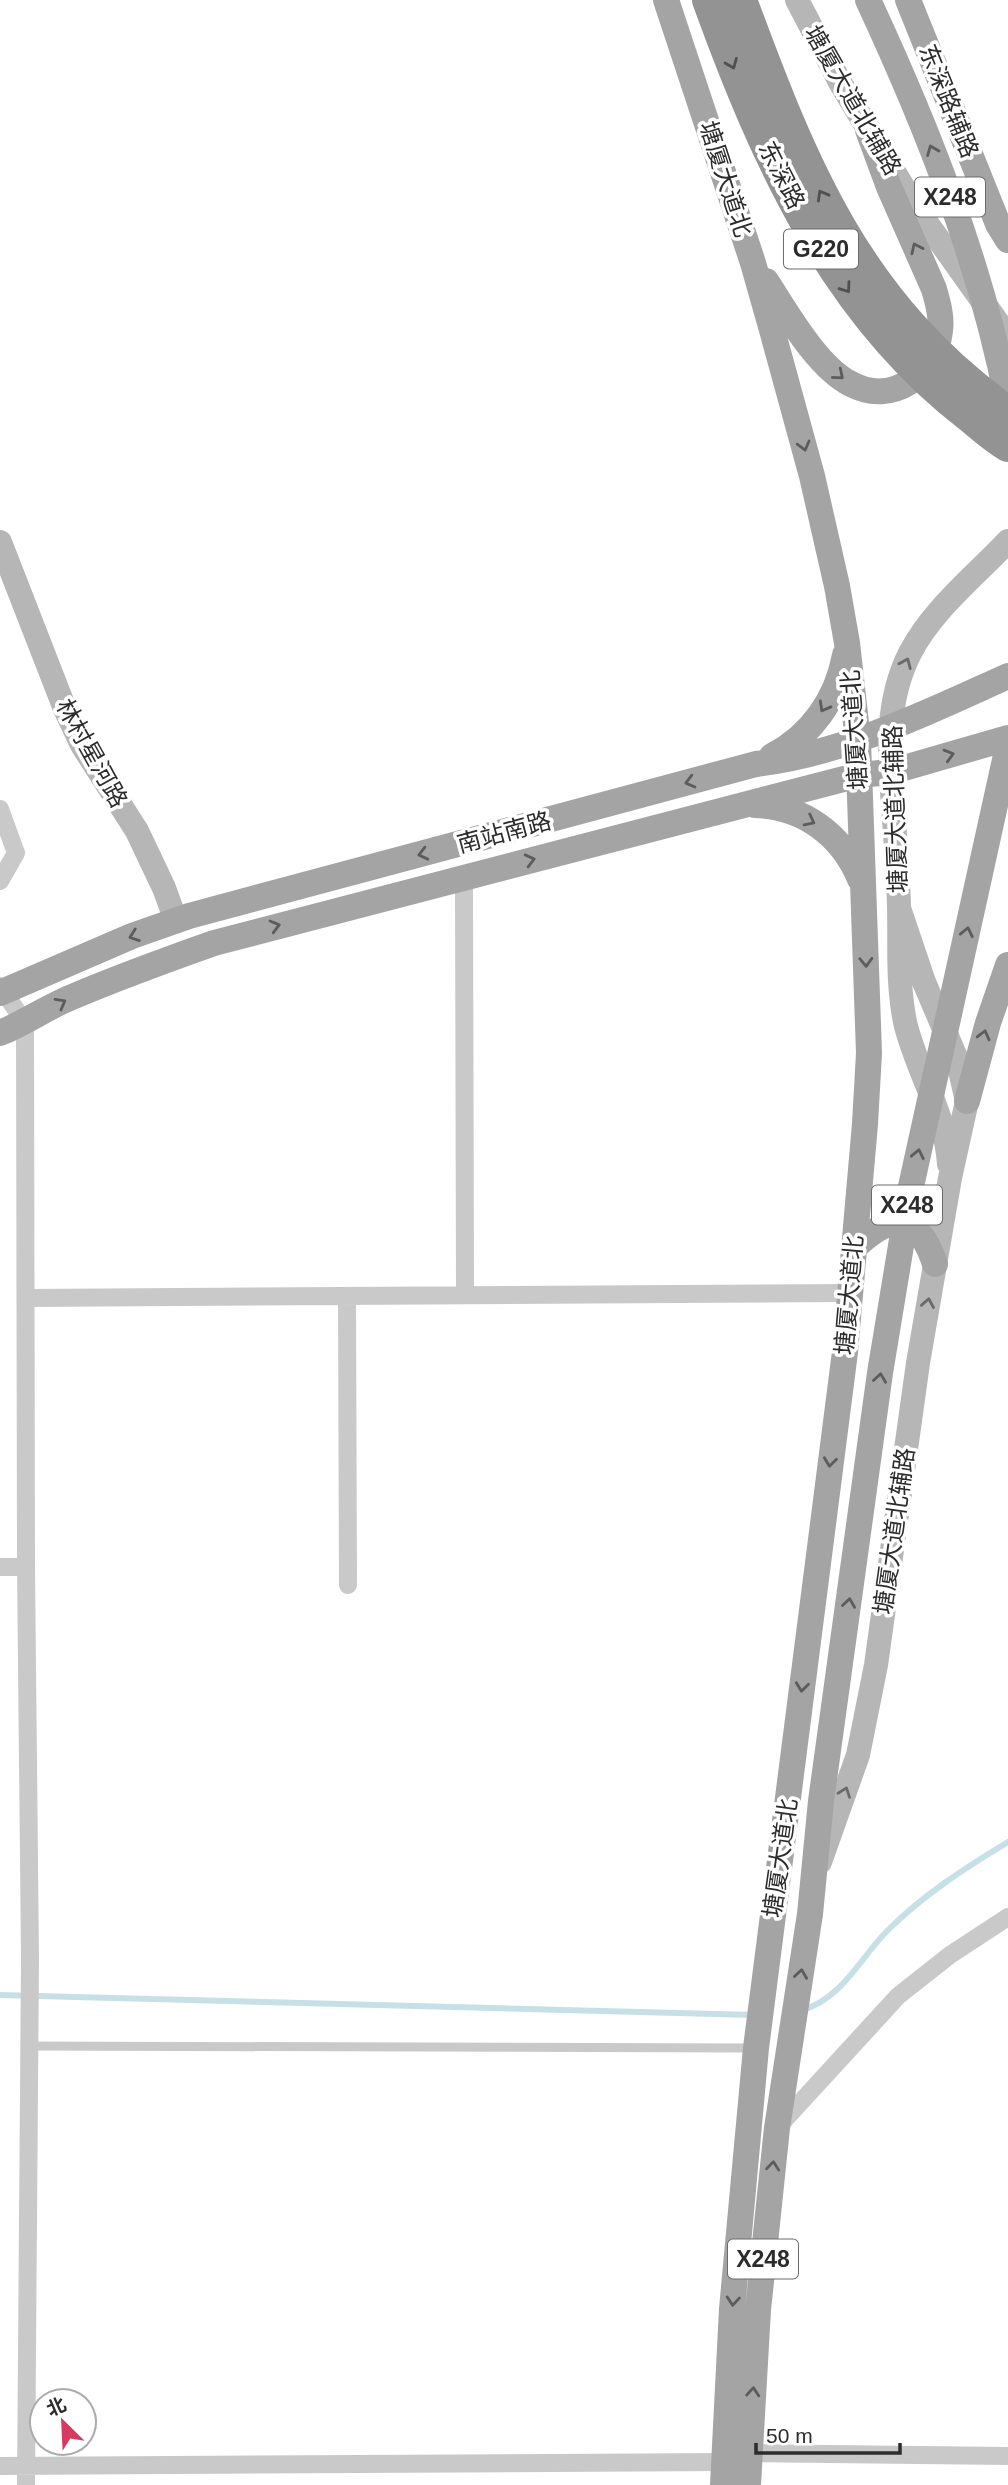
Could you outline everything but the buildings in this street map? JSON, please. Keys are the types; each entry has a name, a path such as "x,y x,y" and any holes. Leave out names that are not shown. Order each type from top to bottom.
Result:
{"highway":[{"name":"东深路","path":"708,0 771,156 810,229 847,289 868,319 926,381 1008,446"},
{"name":"东深路","path":"741,0 798,148 840,230 862,264 905,319 946,362 973,387 1008,412"}],"main road":[{"name":"塘厦大道北","path":"666,0 753,263 812,476 837,586 847,643 858,741 869,1053 845,1352 756,2043 732,2309 724,2473"},
{"name":"塘厦大道北辅路","path":"797,0 868,130 914,205 1008,337"},
{"name":"X248","path":"868,0 957,216 993,330 1008,403"},
{"name":"东深路辅路","path":"908,0 1003,232 1008,251"},
{"path":"753,263 821,359 850,384 867,391 896,390 911,383 922,372 938,344 941,330 939,305 868,130"},
{"name":"塘厦大道北辅路","path":"950,1178 945,1139 913,1049 901,999 897,959 899,908 890,772 890,729 895,694 911,651 945,606 1008,541"},
{"name":"林村星河路","path":"0,542 68,716 82,745 137,831 164,888 176,921"},
{"path":"756,764 798,740 815,723 838,680 847,643"},
{"name":"南站南路","path":"1,990 176,921 756,764 803,756 858,741 1008,676"},
{"name":"南站南路","path":"0,1033 25,1023 69,998 214,943 859,775 890,772 1008,737"},
{"name":"塘厦大道北","path":"748,2485 758,2310 777,2128 810,1914 821,1801 880,1373 910,1191 1008,746"},
{"path":"745,804 780,808 812,821 828,831 837,839 853,864 864,894"},
{"name":"塘厦大道北辅路","path":"814,1879 858,1755 866,1720 918,1363 950,1178 967,1101 958,1062 924,982 899,908"},
{"path":"967,1101 988,1023 1008,965"},
{"path":"854,1248 886,1224 904,1223 918,1230 925,1238 935,1264"}],"street":[{"path":"0,809 16,853 0,881"},
{"path":"464,877 465,1295"},
{"path":"1,990 25,1023 30,1958 26,2485"},
{"path":"26,1298 849,1293"},
{"path":"347,1296 348,1585"},
{"path":"0,1567 26,1567"},
{"path":"777,2128 898,1996 950,1955 1008,1917"},
{"path":"748,2453 1008,2456"},
{"path":"0,2466 724,2473"}],"lane":[{"path":"29,2046 756,2043"}],"waterway":[{"path":"802,2010 816,2005 839,1987 877,1941 915,1906 960,1872 1008,1842"},
{"path":"0,1995 754,2015"}]}
